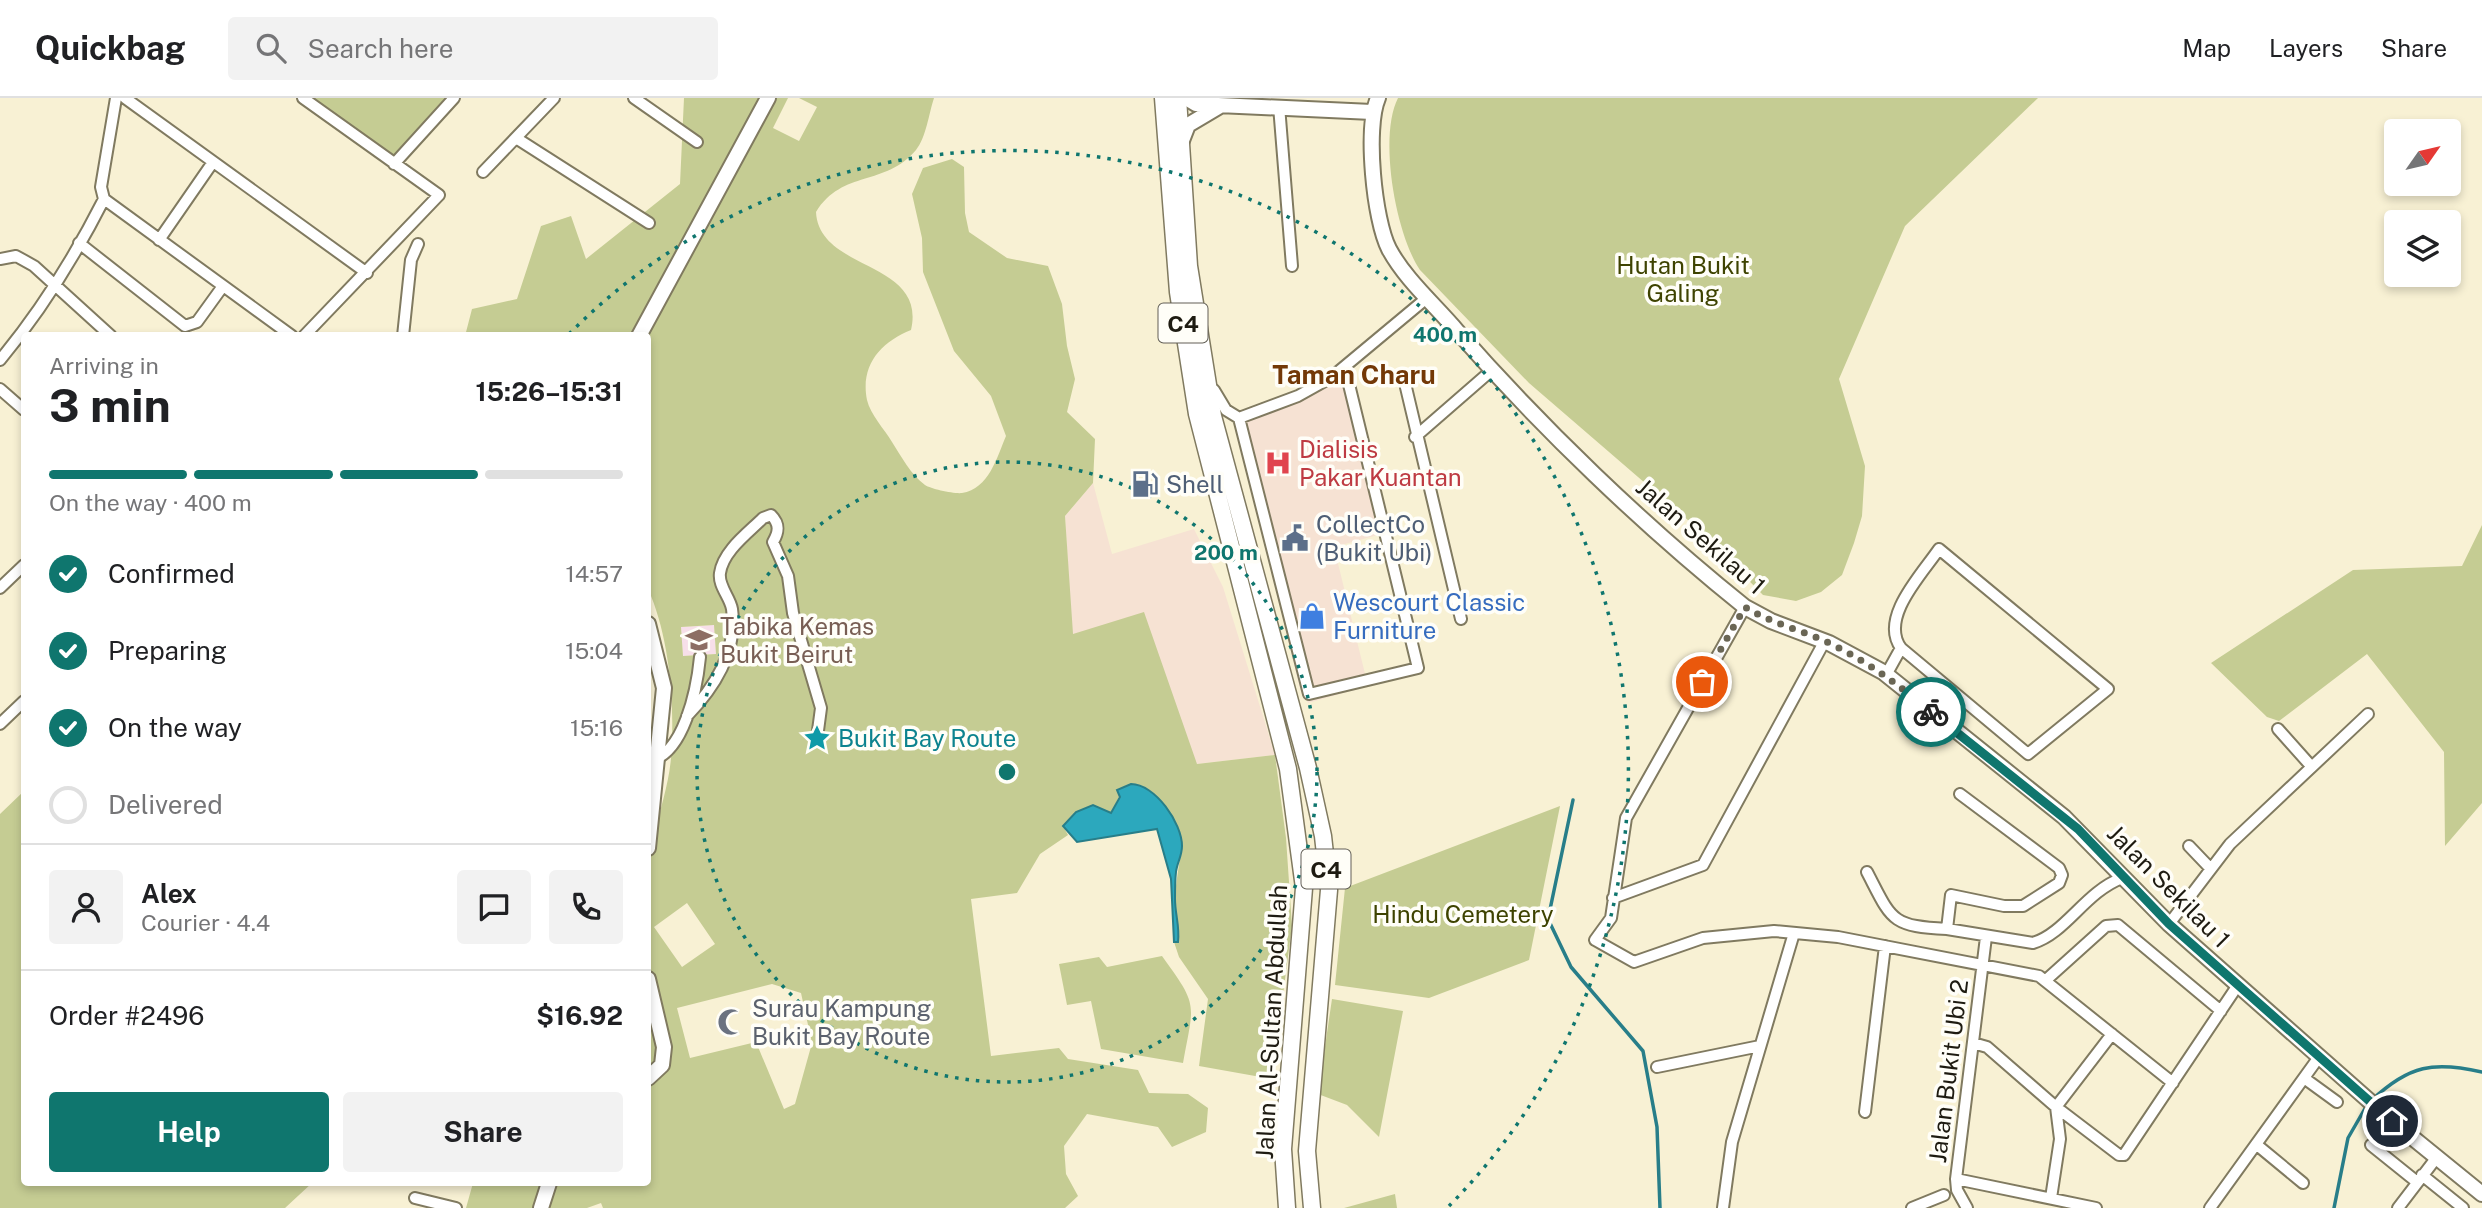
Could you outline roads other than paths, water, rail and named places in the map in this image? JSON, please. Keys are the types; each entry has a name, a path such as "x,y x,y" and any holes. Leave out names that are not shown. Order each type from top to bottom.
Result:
{"main road":[{"name":"Jalan Al-Sultan Abdullah","path":"1163,98 1178,292 1197,414 1288,769 1303,875 1303,930 1283,1149 1287,1208"},
{"name":"Jalan Al-Sultan Abdullah","path":"1178,98 1189,266 1213,416 1308,768 1323,836 1329,890 1307,1151 1312,1208"}],"street":[{"path":"24,332 56,285 103,193 116,98"},
{"path":"125,98 367,272"},
{"path":"303,98 439,195 308,332"},
{"path":"394,163 454,98"},
{"path":"483,172 554,98"},
{"path":"634,98 697,142"},
{"path":"641,332 768,98"},
{"path":"1186,98 1196,103 1221,105 1375,105"},
{"path":"1180,150 1188,125 1221,105"},
{"name":"Jalan Sekilau 1","path":"1375,105 1370,132 1381,231 1397,261 1492,370 1574,452 1745,607 1771,621 1829,643 1886,675 2064,817 2092,842 2122,878 2169,924 2359,1093 2482,1194"},
{"path":"1279,106 1292,267"},
{"path":"516,138 649,223"},
{"path":"159,240 213,162"},
{"path":"103,193 159,240 286,332"},
{"path":"79,243 185,326 197,322 223,286"},
{"path":"403,332 411,261 418,244"},
{"path":"0,259 16,256 26,261 107,332"},
{"path":"1240,418 1298,396 1345,368 1428,297"},
{"path":"0,360 21,336"},
{"path":"1207,375 1217,399 1226,410 1240,418 1309,694 1418,668 1345,368"},
{"path":"1415,437 1492,370"},
{"path":"1404,379 1415,437 1461,619"},
{"path":"0,389 21,407"},
{"path":"687,716 708,694 725,664 733,631 732,607 722,586 720,573 724,563 734,547 763,518 771,516 776,520 778,532 773,542 788,576 793,613 821,708 817,738"},
{"path":"1939,549 2108,689 2028,754 1901,648 1894,638 1894,620 1939,549"},
{"path":"0,588 21,568"},
{"path":"1745,607 1626,818 1609,924 1595,940 1634,962 1713,936 1794,933 1982,964 2046,980 2173,1083"},
{"path":"651,636 664,688 653,760 651,795"},
{"path":"1613,898 1703,864 1822,646 1829,643"},
{"path":"1886,675 1901,648"},
{"path":"653,760 671,749 687,716 698,684 700,657"},
{"path":"0,724 21,704"},
{"path":"2169,924 2230,844 2368,714"},
{"path":"2278,729 2311,766"},
{"path":"1947,929 1951,895 2004,906 2023,905 2059,883 2062,875 2059,868 1960,794"},
{"path":"2189,846 2210,868"},
{"path":"1867,872 1888,912 1899,922 1915,928 1947,929 2033,943 2046,939 2102,886 2122,878"},
{"path":"2046,980 2106,926 2118,925 2221,1011"},
{"path":"1723,1208 1732,1142 1794,933"},
{"name":"Jalan Bukit Ubi 2","path":"1967,1208 1957,1190 1956,1179 1986,937"},
{"path":"1865,1112 1885,946"},
{"path":"1973,1043 1987,1047 2056,1107 2119,1156 2124,1155 2238,985"},
{"path":"651,992 664,1047 662,1065 651,1075"},
{"path":"2050,1198 2060,1139 2056,1107 2112,1034"},
{"path":"1657,1067 1760,1046"},
{"path":"2228,1208 2214,1203 2319,1057"},
{"path":"2304,1078 2337,1102"},
{"path":"2371,1144 2463,1208"},
{"path":"2256,1145 2303,1183"},
{"path":"2398,1208 2437,1157"},
{"path":"1956,1179 2096,1208"},
{"path":"541,1208 548,1186"},
{"path":"1912,1208 1944,1195"},
{"path":"415,1198 456,1208"}],"water":[{"path":"1131,784 1149,790 1166,806 1181,837 1182,850 1175,886 1178,942 1174,942 1171,879 1157,829 1077,842 1063,826 1076,812 1093,805 1111,813 1120,797 1117,790"}],"waterway":[{"path":"1573,800 1548,919 1571,967 1643,1051 1657,1127 1660,1208"},
{"path":"2372,1100 2398,1079 2423,1069 2450,1067 2482,1072"},
{"path":"2334,1208 2348,1138 2367,1105"}],"place":[{"name":"Dialisis Pakar Kuantan","path":"1278,463"},
{"name":"Shell","path":"1145,484"},
{"name":"CollectCo (Bukit Ubi)","path":"1295,538"},
{"name":"Wescourt Classic Furniture","path":"1312,616"},
{"name":"Tabika Kemas Bukit Beirut","path":"699,640"},
{"name":"Bukit Bay Route","path":"817,738"},
{"name":"Surau Kampung Bukit Bay Route","path":"731,1022"}],"district":[{"name":"Taman Charu","path":"1354,374"}],"park label":[{"name":"Hutan Bukit Galing","path":"1683,279"},
{"name":"Hindu Cemetery","path":"1463,914"}]}
